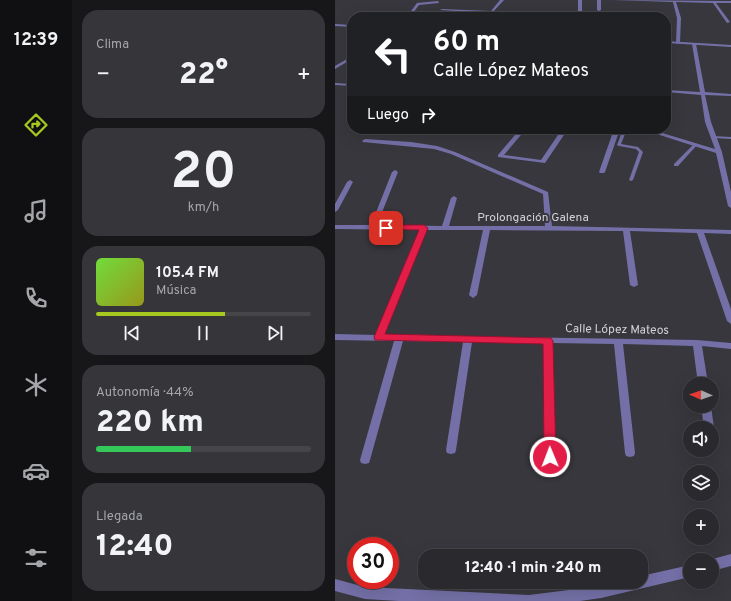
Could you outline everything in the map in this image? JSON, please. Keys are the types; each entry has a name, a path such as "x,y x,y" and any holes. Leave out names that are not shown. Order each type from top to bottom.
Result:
{"street":[{"path":"492,12 502,0"},
{"path":"580,0 580,11"},
{"path":"599,0 599,10"},
{"path":"614,0 731,2"},
{"path":"645,0 647,7"},
{"path":"674,1 679,18 678,43"},
{"path":"714,1 728,22"},
{"path":"442,10 475,12"},
{"path":"335,25 347,26"},
{"path":"335,29 342,25"},
{"path":"335,29 347,30"},
{"path":"671,42 731,50"},
{"path":"694,46 708,122 719,152 731,206"},
{"path":"671,47 731,46"},
{"path":"335,68 347,60"},
{"path":"335,84 347,85"},
{"path":"335,88 347,89"},
{"path":"671,91 731,95"},
{"path":"519,134 500,156 543,162 562,134"},
{"path":"602,172 615,134"},
{"path":"660,134 719,152"},
{"path":"365,141 411,144 435,147 453,152 546,193 549,229"},
{"path":"373,228 395,172"},
{"path":"335,210 350,182"},
{"path":"445,228 454,198"},
{"name":"Prolongación Galena","path":"335,227 626,229 731,232"},
{"path":"379,337 424,228"},
{"path":"473,296 487,229"},
{"path":"626,229 634,285"},
{"path":"700,232 731,320"},
{"name":"Calle López Mateos","path":"335,337 618,341 697,343 731,346"},
{"path":"365,460 399,338"},
{"path":"451,450 468,340"},
{"path":"548,341 550,457"},
{"path":"618,341 629,453"},
{"path":"697,343 702,377"},
{"path":"719,563 731,560"},
{"path":"335,585 365,593 529,601 601,592 683,573"}],"lane":[{"path":"412,12 418,4 438,2"},
{"path":"623,134 619,145 637,148 641,152 631,180"},
{"path":"714,137 731,138"},
{"path":"676,166 695,145"}],"route":[{"path":"386,228 424,228 379,337 548,341 550,457"}]}
